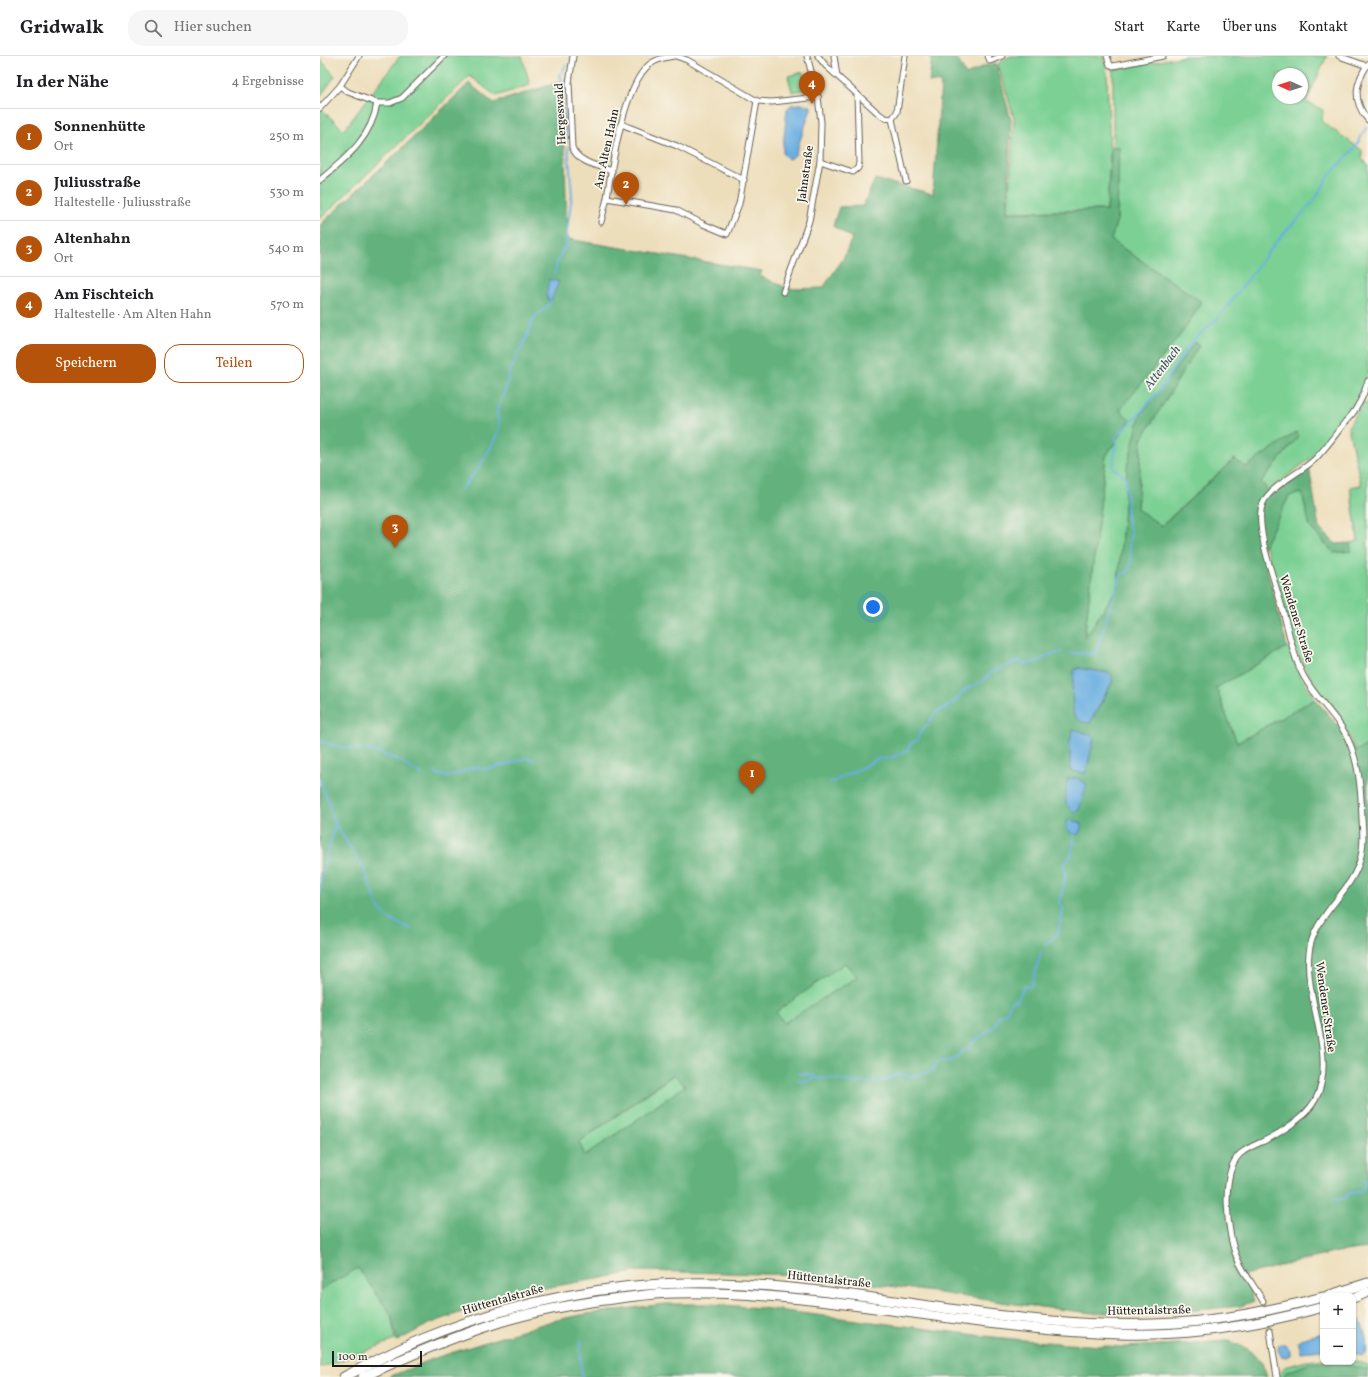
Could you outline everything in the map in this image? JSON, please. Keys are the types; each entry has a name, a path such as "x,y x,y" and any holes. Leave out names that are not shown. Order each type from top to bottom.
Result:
{"highway":[{"path":"1336,1293 1368,1282"},
{"name":"Hüttentalstraße","path":"344,1377 419,1340 495,1313 543,1301 590,1292 630,1287 718,1283 764,1286 845,1293 1017,1317 1122,1324 1173,1324 1210,1320 1254,1314 1320,1298"},
{"path":"1356,1297 1368,1292"},
{"name":"Hüttentalstraße","path":"363,1377 423,1350 500,1322 545,1310 591,1302 671,1293 718,1293 844,1303 1014,1327 1122,1334 1174,1333 1247,1325 1320,1308"}],"street":[{"path":"320,108 340,86 359,56"},
{"path":"340,86 348,92 377,103 390,103 402,98 444,56"},
{"name":"Hergeswald","path":"573,56 569,83 572,147 574,152 586,161 612,171"},
{"name":"Am Alten Hahn","path":"600,222 607,198 621,124 628,102 638,80 646,68 657,60 675,56 687,60 757,101 772,102 818,97"},
{"name":"Jahnstraße","path":"783,292 809,221 820,161 821,122 818,97 807,56"},
{"path":"818,56 826,66 885,118 892,119"},
{"path":"834,56 837,76"},
{"path":"905,56 897,112 892,119 906,181"},
{"path":"988,56 990,61 1002,56"},
{"path":"1107,56 1110,65 1162,56"},
{"path":"1339,56 1367,65 1359,78 1357,88 1359,107 1368,120"},
{"path":"820,161 853,172 858,168 860,162 857,94"},
{"path":"607,198 676,210 727,234 739,204 757,101"},
{"path":"320,180 354,150 363,139 372,121 377,103"},
{"path":"621,124 677,146 744,180"},
{"name":"Wendener Straße","path":"1263,1301 1238,1261 1231,1240 1228,1198 1229,1176 1233,1162 1243,1151 1273,1137 1294,1122 1310,1108 1319,1092 1322,1073 1322,1053 1320,1034 1309,979 1309,950 1318,926 1330,908 1347,888 1354,876 1360,861 1363,847 1361,786 1355,756 1344,731 1332,713 1315,694 1303,675 1294,652 1264,546 1261,515 1263,503 1272,491 1314,460 1330,443 1359,404 1368,381"},
{"path":"1270,1331 1277,1377"}],"green space":[{"path":"400,56 522,56 530,85 496,96 470,76 320,219 320,108 344,130"},
{"path":"932,56 956,56 966,75 986,65 996,63 1011,120 1007,213 1107,210 1111,147 1119,147 1117,219 1111,240 1202,302 1184,330 1120,410 1130,420 1106,456 1084,639 1118,587 1127,467 1140,416 1195,342 1199,345 1142,439 1137,509 1162,526 1234,459 1246,467 1296,432 1299,436 1261,482 1272,495 1309,467 1319,528 1336,544 1350,543 1351,551 1334,553 1310,527 1302,493 1289,496 1262,550 1287,647 1216,688 1237,743 1315,699 1341,729 1355,751 1368,745 1368,1248 1337,1252 1244,1275 1254,1301 1241,1306 1175,1312 1092,1313 802,1275 641,1271 511,1294 429,1324 397,1341 391,1314 358,1268 320,1290 320,225 469,83 493,103 563,81 567,239 762,271 760,276 789,289 823,288 843,259 852,238 833,226 839,207 863,206 875,179 933,194 941,83 929,82","holes":["1078,668 1109,673 1112,682 1098,711 1074,716 1073,697 1075,669","1094,738 1089,755 1089,763 1070,770 1070,761","845,963 857,977 784,1023 776,1012","674,1074 685,1086 585,1156 579,1142"]},
{"path":"1010,56 1103,56 1107,72 1110,153 1107,210 1008,212 1014,118 998,64"},
{"path":"1185,56 1327,56 1308,98 1308,68 1272,68 1272,104 1308,103 1323,110 1322,122 1362,150 1362,159 1368,165 1368,372 1356,402 1328,439 1311,458 1268,491 1261,482 1299,436 1246,467 1234,459 1161,526 1137,509 1142,439 1127,467 1118,587 1084,640 1106,456 1130,420 1120,410 1184,330 1201,302 1111,240 1117,219 1119,147 1113,147 1113,70","holes":["1195,342 1199,345 1144,435"]},
{"path":"320,59 335,76 320,97"},
{"path":"803,72 808,89 792,92 788,76"},
{"path":"1363,402 1368,404 1368,745 1356,751 1337,712 1318,691 1296,652 1265,544 1289,496 1302,493 1310,527 1334,553 1351,551 1350,543 1358,541 1350,487 1361,485 1348,427"},
{"path":"1287,647 1301,677 1315,699 1237,743 1216,688"},
{"path":"845,963 857,977 784,1024 775,1012"},
{"path":"675,1074 685,1086 585,1156 578,1143"},
{"path":"358,1267 391,1314 395,1340 320,1368 320,1290"},
{"path":"664,1304 710,1304 761,1308 993,1337 1067,1344 1124,1347 1229,1341 1248,1349 1262,1363 1267,1377 389,1377 435,1358 552,1321 586,1314"},
{"path":"1320,1359 1320,1365 1356,1365 1356,1362 1368,1365 1368,1377 1279,1377 1285,1367 1306,1361"},
{"path":"1320,1362 1320,1365 1349,1365 1368,1370 1368,1377 1284,1377 1285,1373 1310,1363"}],"water":[{"path":"800,104 811,106 811,109 795,155 788,159 783,154 787,109 791,105"},
{"path":"549,279 559,282 551,301 548,300 546,295"},
{"path":"1078,668 1109,673 1112,676 1112,682 1090,723 1082,722 1074,716 1072,694 1073,677 1074,671"},
{"path":"1073,729 1092,735 1094,738 1086,773 1070,771 1070,740"},
{"path":"1068,778 1077,778 1087,784 1079,810 1073,812 1066,804 1066,787"},
{"path":"1068,820 1080,822 1082,825 1079,834 1072,834 1067,829"},
{"path":"1356,1318 1360,1319 1365,1336 1366,1353 1362,1356 1356,1354"},
{"path":"1320,1334 1320,1350 1301,1352 1298,1341 1300,1339"},
{"path":"1279,1344 1285,1344 1291,1351 1291,1355 1286,1357 1281,1356 1278,1350"}],"waterway":[{"path":"566,65 560,75 565,85 564,104 567,143"},
{"name":"Attenbach","path":"1070,653 1095,654 1120,578 1123,573 1127,573 1131,561 1129,542 1131,535 1127,517 1126,477 1113,468 1117,436 1139,414 1162,387 1184,352 1194,340 1221,315 1276,242 1314,201 1331,173 1355,148 1367,126"},
{"path":"554,274 561,252 567,245 566,238 572,195 568,147"},
{"path":"461,489 473,475 490,449 498,431 500,422 497,417 497,410 511,369 535,316 549,305 551,301"},
{"path":"831,782 878,759 891,758 908,750 910,744 917,740 920,732 937,712 950,705 969,687 974,686 992,672 1018,661 1027,664 1061,652"},
{"path":"320,741 336,746 374,751 401,761 416,772 422,774"},
{"path":"435,773 448,777 472,768 487,769 526,758 535,760"},
{"path":"320,781 334,822 363,867 379,909 391,920 411,929"},
{"path":"320,892 321,879 335,824"},
{"path":"1045,945 1057,935 1063,911 1062,906 1059,903 1065,878 1065,868 1063,864 1067,862 1071,855 1074,834"},
{"path":"798,1073 814,1075 816,1078 836,1079 857,1083 882,1082 898,1074 911,1076 932,1071 937,1063 940,1061 951,1061 995,1026 998,1016 1006,1013 1011,1002 1014,1000 1017,1001 1024,986 1029,987 1032,984 1041,952"},
{"path":"798,1080 806,1081 816,1078"},
{"path":"1335,1200 1345,1198 1349,1193 1358,1192 1363,1189 1365,1180 1368,1180"},
{"path":"582,1340 580,1350 582,1377"}],"tunnel":[{"path":"1263,1301 1270,1331"}],"place":[{"name":"Am Fischteich","path":"812,104"},
{"name":"Juliusstraße","path":"626,205"},
{"name":"Altenhahn","path":"395,548"},
{"name":"Sonnenhütte","path":"752,794"}]}
